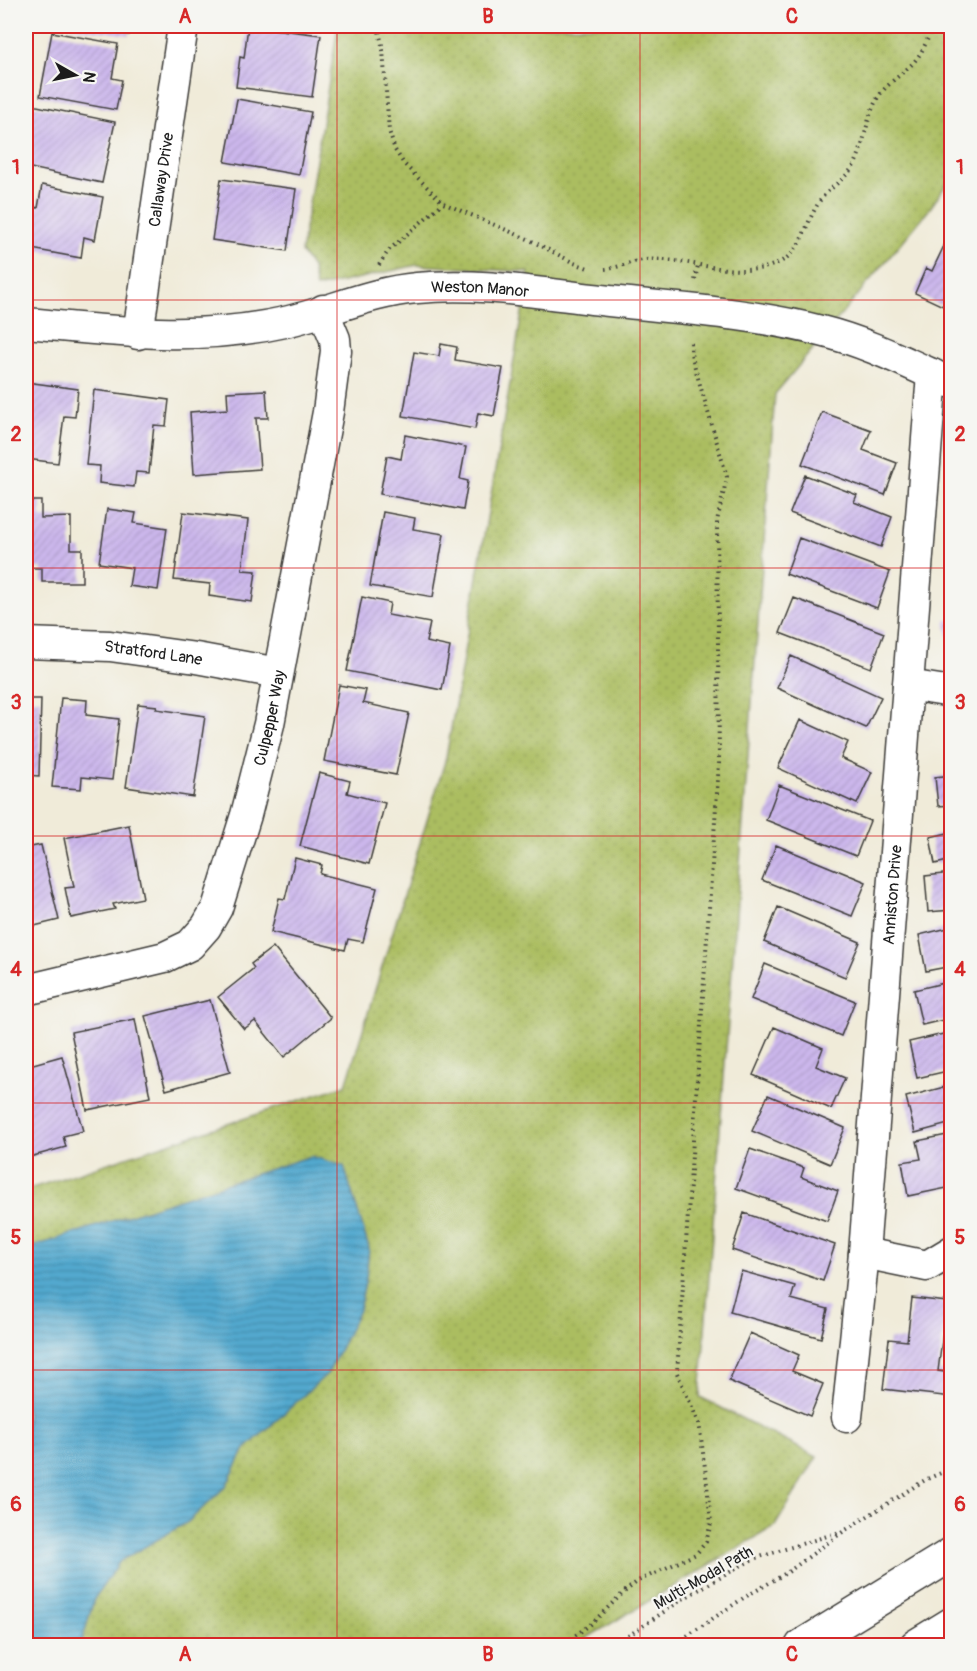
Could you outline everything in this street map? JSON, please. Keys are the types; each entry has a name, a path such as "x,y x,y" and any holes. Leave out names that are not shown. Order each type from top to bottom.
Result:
{"main road":[{"path":"802,1646 951,1554"},
{"path":"916,1646 951,1624"}],"street":[{"name":"Callaway Drive","path":"138,334 183,26"},
{"name":"Weston Manor","path":"26,322 138,334 207,334 285,322 367,297 417,288 471,286 763,319 822,331 868,345 942,378"},
{"name":"Culpepper Way","path":"26,990 165,957 190,945 206,927 217,908 246,815 269,724 335,369 335,339 323,310"},
{"name":"Anniston Drive","path":"847,1417 864,1253 908,685 942,378"},
{"name":"Stratford Lane","path":"26,643 110,646 196,658 278,674"},
{"path":"908,685 951,692"},
{"path":"864,1253 927,1266 951,1251"}],"path":[{"path":"378,26 384,58 389,131 394,150 443,203 589,268 614,268 644,260 758,269 790,257 799,246 813,210 854,165 861,150 876,100 891,82 915,61 933,26"},
{"path":"367,297 373,277 389,250 443,203"},
{"path":"561,1646 591,1624 638,1581 696,1554 706,1542 711,1523 699,1423 677,1373 718,763 717,521 727,477 691,354 691,310 698,265"},
{"name":"Multi-Modal Path","path":"672,1646 745,1597 788,1572 844,1531 926,1480 951,1468"},
{"name":"Multi-Modal Path","path":"614,1646 686,1597 753,1559 844,1531"}],"green space":[{"path":"338,26 951,26 951,178 928,211 775,394 700,1397 817,1457 775,1526 575,1645 26,1645 26,1190 346,1085 446,758 529,272 417,265 316,288 312,268 301,252"}],"water":[{"path":"311,1156 344,1166 369,1248 366,1279 359,1310 328,1373 245,1449 226,1486 188,1522 120,1561 94,1599 81,1645 26,1645 26,1249"}],"building":[{"path":"67,26 130,26 129,35"},
{"path":"248,26 321,35 312,97 236,87 240,57 244,58"},
{"path":"52,32 118,44 112,78 122,80 116,110 40,96"},
{"path":"237,99 311,112 299,175 225,162"},
{"path":"32,105 115,122 102,183 26,167 26,136"},
{"path":"221,179 296,189 287,251 212,240"},
{"path":"42,185 103,197 95,240 84,237 81,258 26,248 34,207 38,208"},
{"path":"952,229 952,307 949,309 915,293 926,268 932,271"},
{"path":"441,344 457,347 455,360 503,368 494,416 478,413 475,429 403,416 414,352 439,356"},
{"path":"26,382 78,389 75,417 64,416 58,463 26,459"},
{"path":"94,390 169,400 166,426 154,425 149,473 136,472 134,487 99,483 100,466 86,465"},
{"path":"266,390 268,418 256,418 260,469 194,474 190,412 228,409 227,392"},
{"path":"822,412 871,430 863,450 897,463 885,495 802,464"},
{"path":"405,435 466,447 460,479 468,481 463,510 380,494 387,456 401,459"},
{"path":"805,475 857,495 854,502 892,517 881,547 790,513"},
{"path":"26,501 41,501 41,518 71,517 71,549 82,549 82,582 42,582 42,568 26,568"},
{"path":"107,509 136,513 134,523 167,528 158,590 129,586 132,568 99,563"},
{"path":"183,512 248,520 242,570 256,571 252,602 209,596 210,584 174,580"},
{"path":"383,512 415,518 413,529 444,534 433,597 370,586"},
{"path":"799,538 890,572 877,608 786,574"},
{"path":"362,597 390,603 388,615 430,623 426,642 450,647 442,690 347,671"},
{"path":"794,598 884,633 871,668 780,633"},
{"path":"952,619 952,646 950,646 945,621"},
{"path":"791,656 881,697 866,728 777,688"},
{"path":"339,685 366,690 363,703 409,713 396,775 324,761"},
{"path":"61,698 87,700 86,715 119,719 112,780 82,777 81,789 52,787"},
{"path":"26,699 41,699 39,776 26,775"},
{"path":"138,704 205,716 193,797 126,787"},
{"path":"800,720 848,742 841,758 872,772 857,804 778,768"},
{"path":"319,773 350,781 347,793 385,803 369,864 300,846"},
{"path":"952,775 952,805 938,806 935,777"},
{"path":"779,785 870,821 856,856 766,820"},
{"path":"129,825 143,898 113,904 115,909 71,918 65,888 74,887 64,838"},
{"path":"952,832 952,860 935,864 930,837"},
{"path":"41,845 59,920 26,928 26,848"},
{"path":"776,845 866,882 852,916 762,880"},
{"path":"295,858 322,865 320,874 377,888 363,942 348,939 345,950 271,932 279,898 285,899"},
{"path":"952,873 952,910 928,912 925,876"},
{"path":"778,907 860,942 845,977 764,942"},
{"path":"952,927 952,966 926,971 919,935"},
{"path":"273,947 331,1018 284,1057 255,1021 244,1029 218,997 254,968 251,964"},
{"path":"765,964 855,1001 841,1036 751,999"},
{"path":"952,981 952,1018 922,1025 914,990"},
{"path":"210,1000 230,1072 166,1090 145,1016"},
{"path":"135,1019 150,1097 87,1110 71,1032"},
{"path":"774,1027 823,1048 816,1066 845,1078 831,1109 753,1075"},
{"path":"952,1032 952,1070 917,1078 909,1042"},
{"path":"62,1056 83,1131 63,1136 66,1147 26,1158 26,1066"},
{"path":"952,1085 952,1123 915,1133 906,1097"},
{"path":"768,1095 845,1128 830,1164 752,1131"},
{"path":"952,1134 952,1187 908,1196 902,1162 921,1159 917,1141"},
{"path":"750,1149 804,1168 801,1177 838,1191 827,1221 736,1188"},
{"path":"744,1213 835,1245 823,1281 732,1250"},
{"path":"741,1271 795,1286 791,1299 828,1309 821,1338 730,1312"},
{"path":"912,1298 947,1302 938,1371 952,1373 952,1397 883,1389 889,1339 907,1341"},
{"path":"750,1333 799,1355 792,1371 823,1384 810,1416 729,1381"}]}
